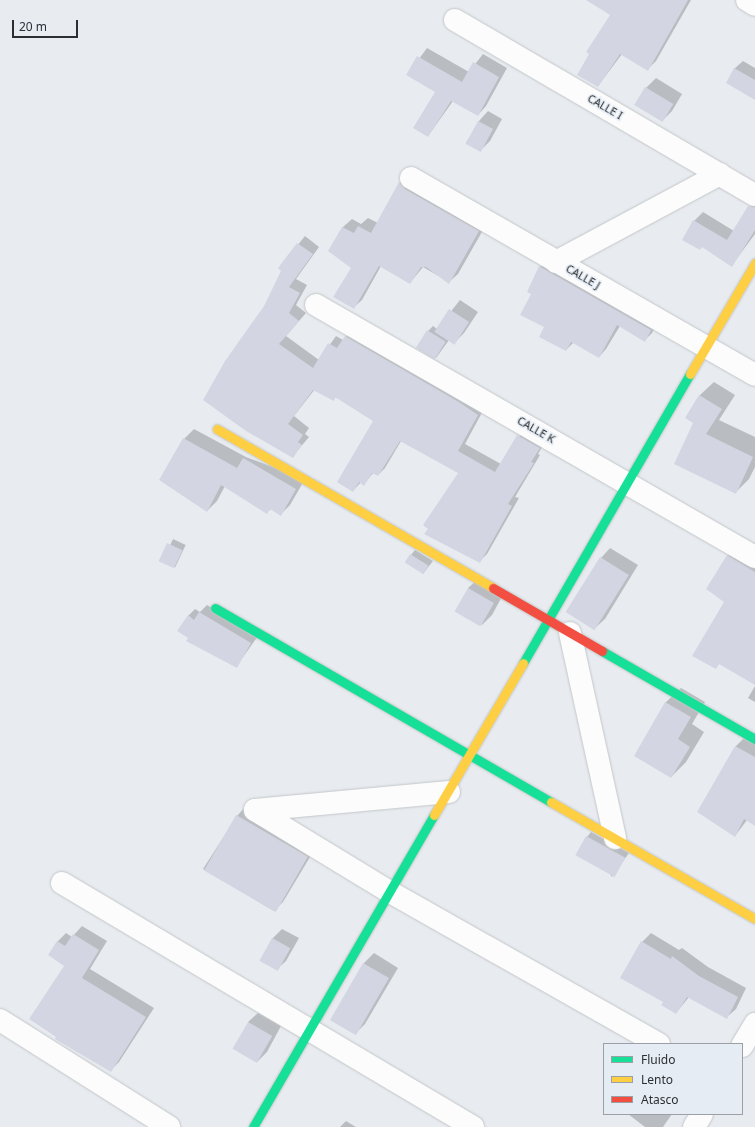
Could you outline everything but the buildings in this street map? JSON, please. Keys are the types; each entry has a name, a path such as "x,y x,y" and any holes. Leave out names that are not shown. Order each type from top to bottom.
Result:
{"street":[{"path":"747,0 755,5"},
{"name":"CALLE I","path":"455,20 755,194"},
{"path":"556,262 720,174"},
{"name":"CALLE J","path":"411,178 755,375"},
{"path":"253,1127 755,263"},
{"name":"CALLE K","path":"316,305 628,482 755,556"},
{"path":"217,429 755,739"},
{"path":"215,608 755,919"},
{"path":"570,633 615,838"},
{"path":"449,792 255,810 390,892 658,1043"},
{"path":"62,883 473,1127"},
{"path":"0,1020 169,1127"},
{"path":"743,1044 755,1024"},
{"path":"694,1127 701,1115"}],"traffic: fast":[{"path":"523,663 690,374"},
{"path":"215,608 551,802"},
{"path":"602,651 755,739"},
{"path":"253,1127 434,815"}],"traffic: slow":[{"path":"690,374 755,263"},
{"path":"217,429 493,588"},
{"path":"434,815 523,663"},
{"path":"551,802 755,919"}],"traffic: jam":[{"path":"493,588 602,651"}]}
